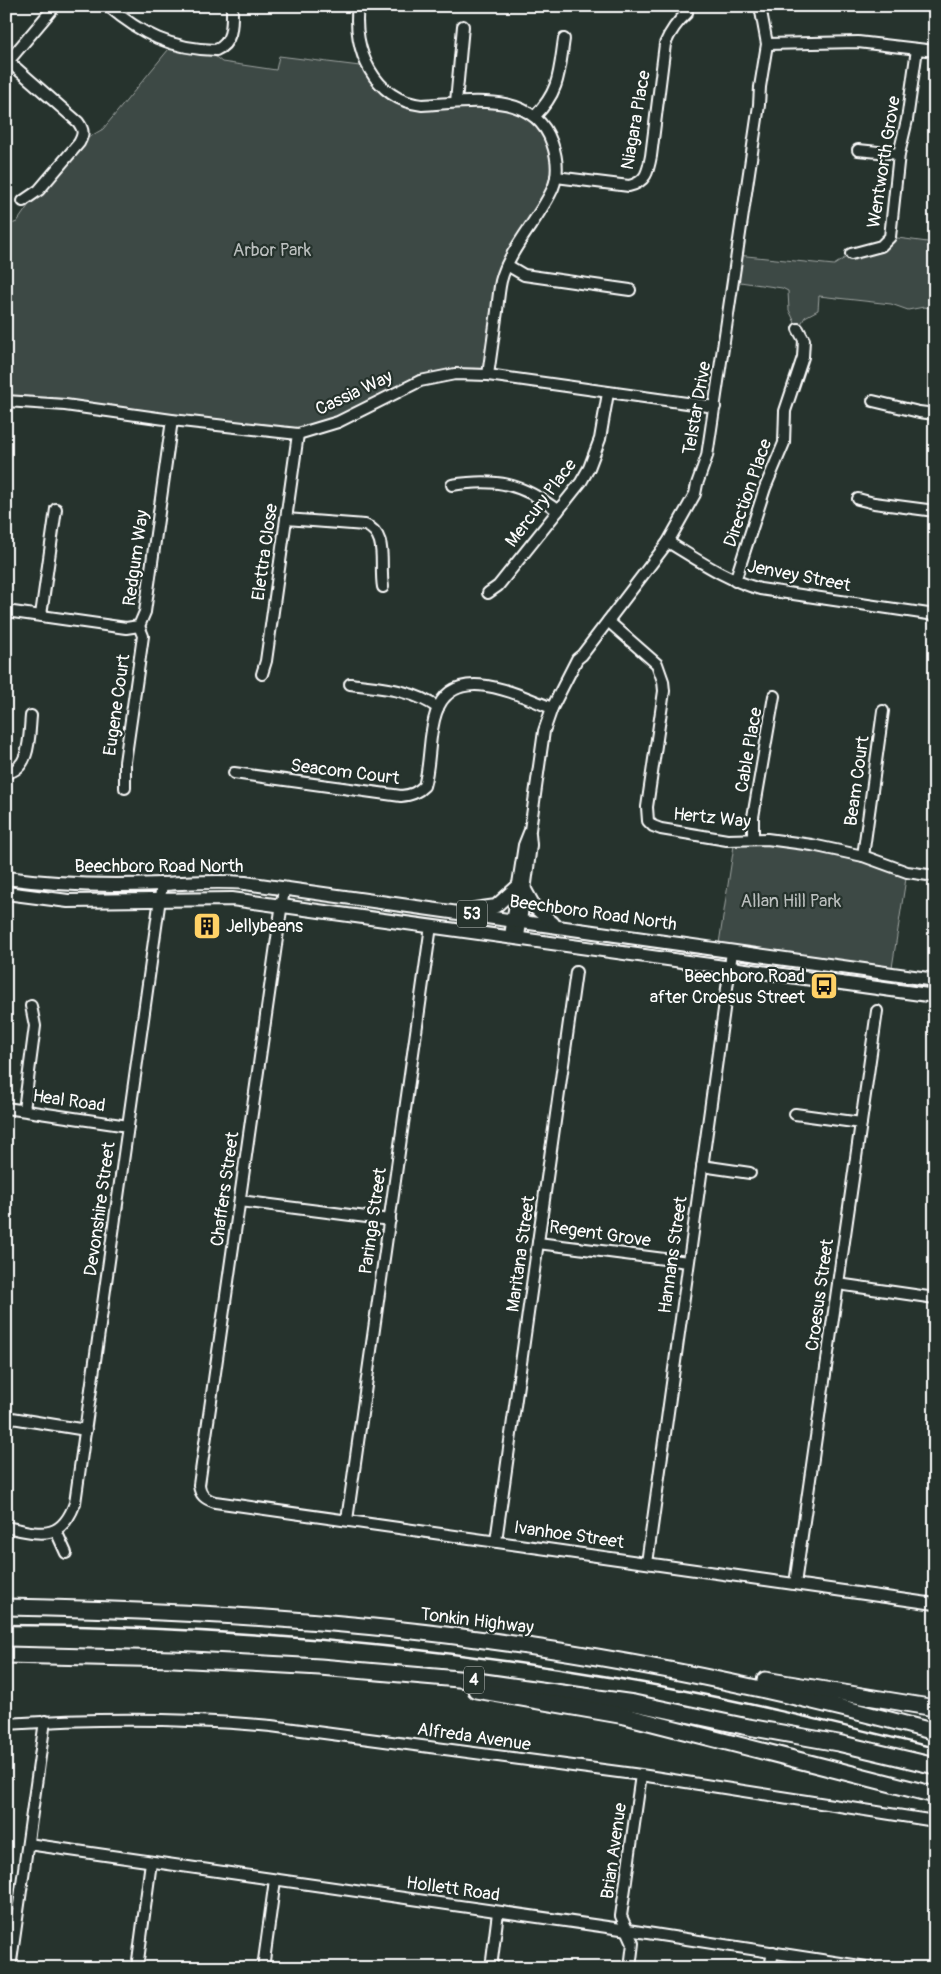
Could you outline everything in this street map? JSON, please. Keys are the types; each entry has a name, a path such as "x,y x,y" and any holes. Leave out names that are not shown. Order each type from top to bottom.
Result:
{"highway":[{"name":"Tonkin Highway","path":"6,1607 158,1612 370,1627 493,1641 632,1663 788,1695 935,1732"},
{"name":"4","path":"6,1655 173,1658 470,1680 634,1703 742,1726 838,1743 935,1766"},
{"path":"632,1663 738,1676 935,1708"},
{"path":"355,1670 625,1716 935,1795"}],"main road":[{"name":"Beechboro Road North","path":"6,878 70,884 162,884 222,881 517,920 935,980"},
{"path":"452,911 496,906 521,888 534,908 557,926"},
{"name":"Beechboro Road North","path":"6,893 68,900 232,899 281,904 935,996"}],"street":[{"path":"108,6 130,24 157,39 173,44 216,50 222,48 230,34 232,6"},
{"path":"358,6 356,26 359,47 372,75 393,96 422,106 456,102 500,102 517,106 535,116 544,126 552,142 557,165 556,177 553,187 507,265 501,280 488,375"},
{"name":"Telstar Drive","path":"515,937 524,845 530,830 542,742 552,708 576,660 582,655 668,542 695,494 707,456 759,105 760,87 768,44 760,6"},
{"path":"23,201 39,190 80,143 83,136 83,129 78,122 7,62 51,8"},
{"name":"Niagara Place","path":"556,177 629,186 643,180 647,173 651,156 665,44 668,35 687,13"},
{"path":"456,102 463,26"},
{"path":"535,116 554,92 564,39"},
{"path":"768,44 858,42 935,51"},
{"name":"Wentworth Grove","path":"851,254 881,246 890,236 900,154 917,49"},
{"path":"858,150 900,154"},
{"path":"507,265 524,275 630,290"},
{"name":"Direction Place","path":"735,580 765,488 784,443 785,411 803,357 804,340 798,329"},
{"name":"Cassia Way","path":"6,401 65,405 172,420 298,434 338,422 420,381 456,374 488,375 714,407"},
{"name":"Mercury Place","path":"488,593 498,586 581,482 595,454 608,393"},
{"path":"873,401 935,414"},
{"name":"Redgum Way","path":"6,611 126,628 140,626 145,612 172,420"},
{"name":"Elettra Close","path":"262,674 266,661 298,434"},
{"path":"452,485 486,481 517,487 541,497 558,511"},
{"path":"858,499 935,511"},
{"path":"41,615 56,509"},
{"path":"286,519 365,524 371,527 380,538 380,575 383,587"},
{"name":"Jenvey Street","path":"668,542 717,572 735,580 774,592 935,615"},
{"name":"Hertz Way","path":"608,621 657,664 663,682 664,691 646,807 648,821 654,826 661,829 727,840 753,838 812,845 863,856 907,872 935,876"},
{"name":"Eugene Court","path":"124,788 125,762 143,636 140,626"},
{"path":"350,684 411,694 427,700 438,708 451,692 469,685 482,684 552,708"},
{"name":"Cable Place","path":"753,838 753,817 774,696"},
{"name":"Seacom Court","path":"234,773 392,795 410,795 419,791 424,786 435,714 438,708"},
{"name":"Beam Court","path":"863,856 883,711"},
{"path":"6,773 17,770 26,758 31,716"},
{"name":"Devonshire Street","path":"56,1531 68,1518 75,1503 162,884"},
{"name":"Chaffers Street","path":"201,1494 199,1485 284,889"},
{"name":"Paringa Street","path":"347,1520 431,926"},
{"name":"Hannans Street","path":"647,1563 732,952"},
{"name":"Maritana Street","path":"496,1541 576,972"},
{"path":"24,1110 35,1026 31,1006"},
{"name":"Croesus Street","path":"795,1584 877,1011"},
{"name":"Heal Road","path":"6,1108 128,1126"},
{"path":"795,1114 861,1123"},
{"path":"702,1166 750,1173"},
{"path":"240,1201 390,1220"},
{"name":"Regent Grove","path":"538,1243 688,1262"},
{"path":"838,1284 935,1298"},
{"path":"6,1417 86,1430"},
{"name":"Ivanhoe Street","path":"201,1494 208,1500 215,1502 935,1604"},
{"path":"6,1527 45,1534 56,1531 66,1553"},
{"name":"Alfreda Avenue","path":"6,1724 158,1720 245,1723 641,1775 935,1821"},
{"path":"10,1968 45,1722"},
{"name":"Brian Avenue","path":"630,1968 634,1943 621,1916 641,1775"},
{"name":"Hollett Road","path":"28,1844 628,1930 873,1968"},
{"path":"137,1968 151,1862"},
{"path":"263,1968 275,1880"},
{"path":"491,1968 498,1912"},
{"path":"770,1968 773,1952"}],"green space":[{"name":"Arbor Park","path":"173,44 207,50 222,62 276,70 279,56 368,67 402,101 499,102 544,126 556,177 507,265 488,375 445,375 310,431 6,401 6,226 17,222 39,190 79,143 103,129"},
{"path":"890,237 935,243 935,309 924,307 908,310 891,304 819,296 818,310 805,317 798,329 789,310 788,291 782,288 733,281 737,255 834,265 851,254"},
{"name":"Allan Hill Park","path":"735,839 782,841 907,872 891,974 718,950"}],"railway":[{"path":"6,1625 81,1626 231,1633 306,1638 455,1654 529,1664 687,1691 935,1748"}],"place":[{"name":"Jellybeans","path":"207,926"},
{"name":"Beechboro Road after Croesus Street","path":"824,986"}]}
